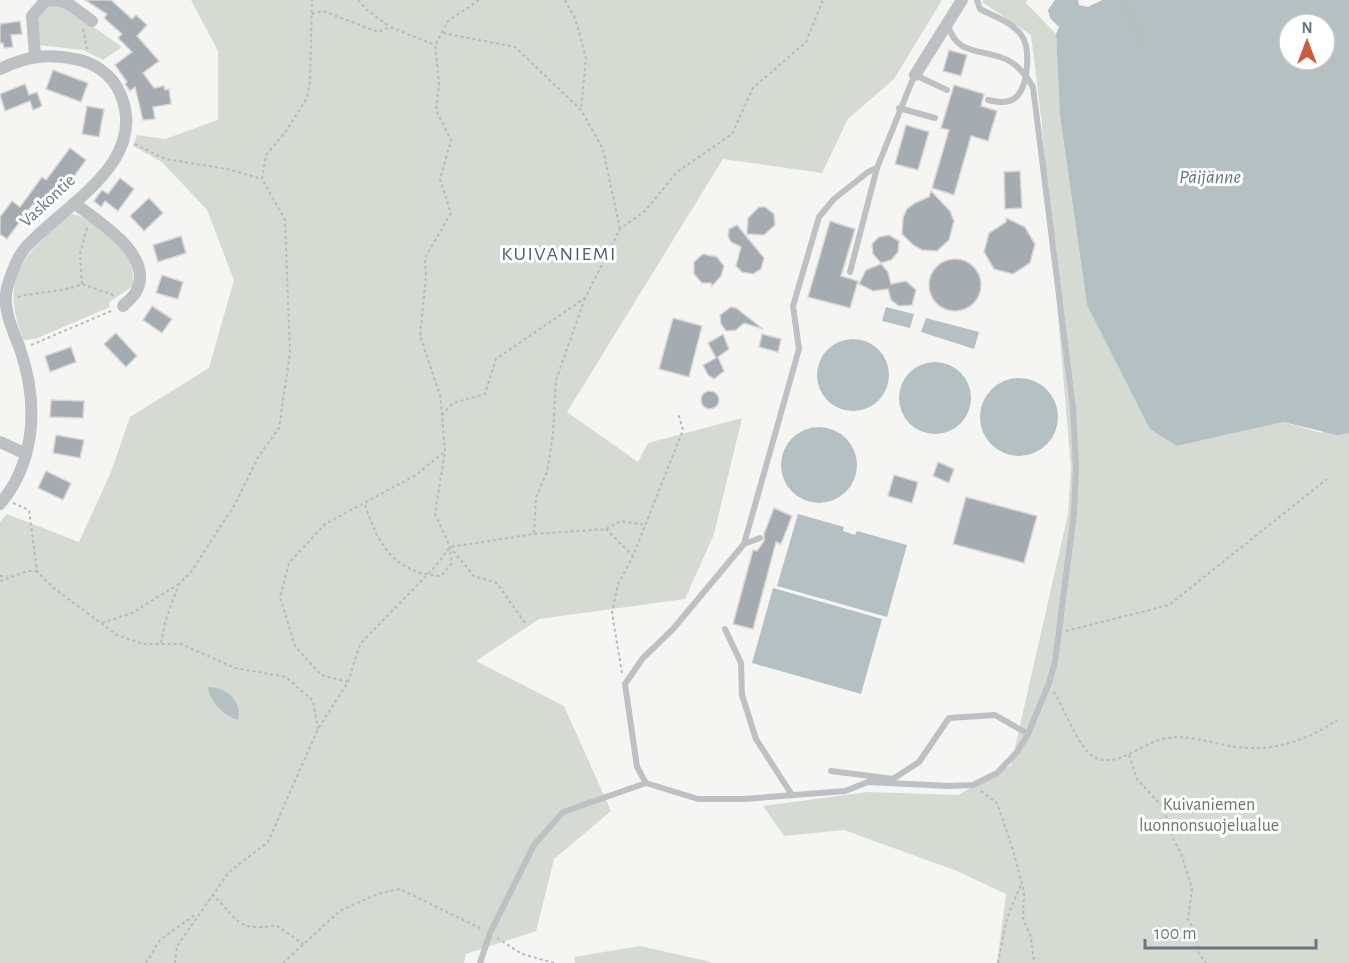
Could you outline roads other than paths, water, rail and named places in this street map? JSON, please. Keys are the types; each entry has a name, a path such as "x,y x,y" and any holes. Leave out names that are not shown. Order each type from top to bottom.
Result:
{"street":[{"path":"0,69 34,56 32,16 45,1 57,0 69,4 87,25"},
{"path":"915,75 962,0"},
{"name":"Vaskontie","path":"2,502 26,454 32,431 33,403 20,348 7,315 6,291 12,271 25,248 116,160 126,139 128,120 117,86 88,61 60,56 34,56"},
{"path":"74,203 126,244 135,257 138,283 136,292 125,303"},
{"path":"0,442 26,454"}],"lane":[{"path":"977,0 980,9 1016,29 1027,46 1021,92 1013,100 1001,102 988,100"},
{"path":"480,963 490,933 534,845 563,812 646,783 698,799 845,791 868,782 973,785 997,773 1017,752 1028,734 1049,683 1060,633 1062,592 1074,502 1076,468 1072,408 1033,87 1024,73 1010,62 960,46 951,36 948,23"},
{"path":"850,272 878,168 899,108 915,75 946,90"},
{"path":"899,108 935,118"},
{"path":"646,783 637,767 625,684 643,658 673,629 744,544 799,349 793,306 819,217 834,199 868,172 878,168"},
{"path":"744,544 760,538"},
{"path":"725,629 741,663 742,695 756,739 792,795"},
{"path":"831,771 893,779 919,762 949,718 995,715 1028,734"}],"water":[{"name":"Päijänne","path":"1055,0 1078,0 1079,5 1088,7 1102,0 1349,0 1349,433 1337,435 1283,422 1177,446 1150,429 1087,305 1060,116 1056,34 1059,27 1050,18 1048,10"},
{"path":"886,307 914,314 910,328 882,321"},
{"path":"926,318 979,332 974,349 921,332"},
{"path":"853,339 873,345 883,355 889,375 883,395 873,405 853,411 833,405 823,395 817,375 823,355 833,345"},
{"path":"935,362 955,368 965,378 971,398 965,418 955,428 935,434 915,428 905,418 899,398 905,378 915,368"},
{"path":"1019,378 1034,381 1047,389 1055,402 1058,417 1055,432 1047,445 1034,453 1019,456 1004,453 991,445 983,432 980,417 983,402 991,389 1004,381"},
{"path":"812,427 826,427 840,433 851,444 857,458 854,480 846,492 826,503 812,503 798,497 787,486 781,472 781,458 787,444 798,433"},
{"path":"798,514 844,527 843,531 855,535 857,531 907,545 887,617 777,586"},
{"path":"773,588 882,619 861,694 752,663"},
{"path":"208,687 221,689 231,696 238,706 238,720 218,707 211,698"}],"district":[{"name":"KUIVANIEMI","path":"559,254"}],"park label":[{"name":"Kuivaniemen luonnonsuojelualue","path":"1209,815"}]}
